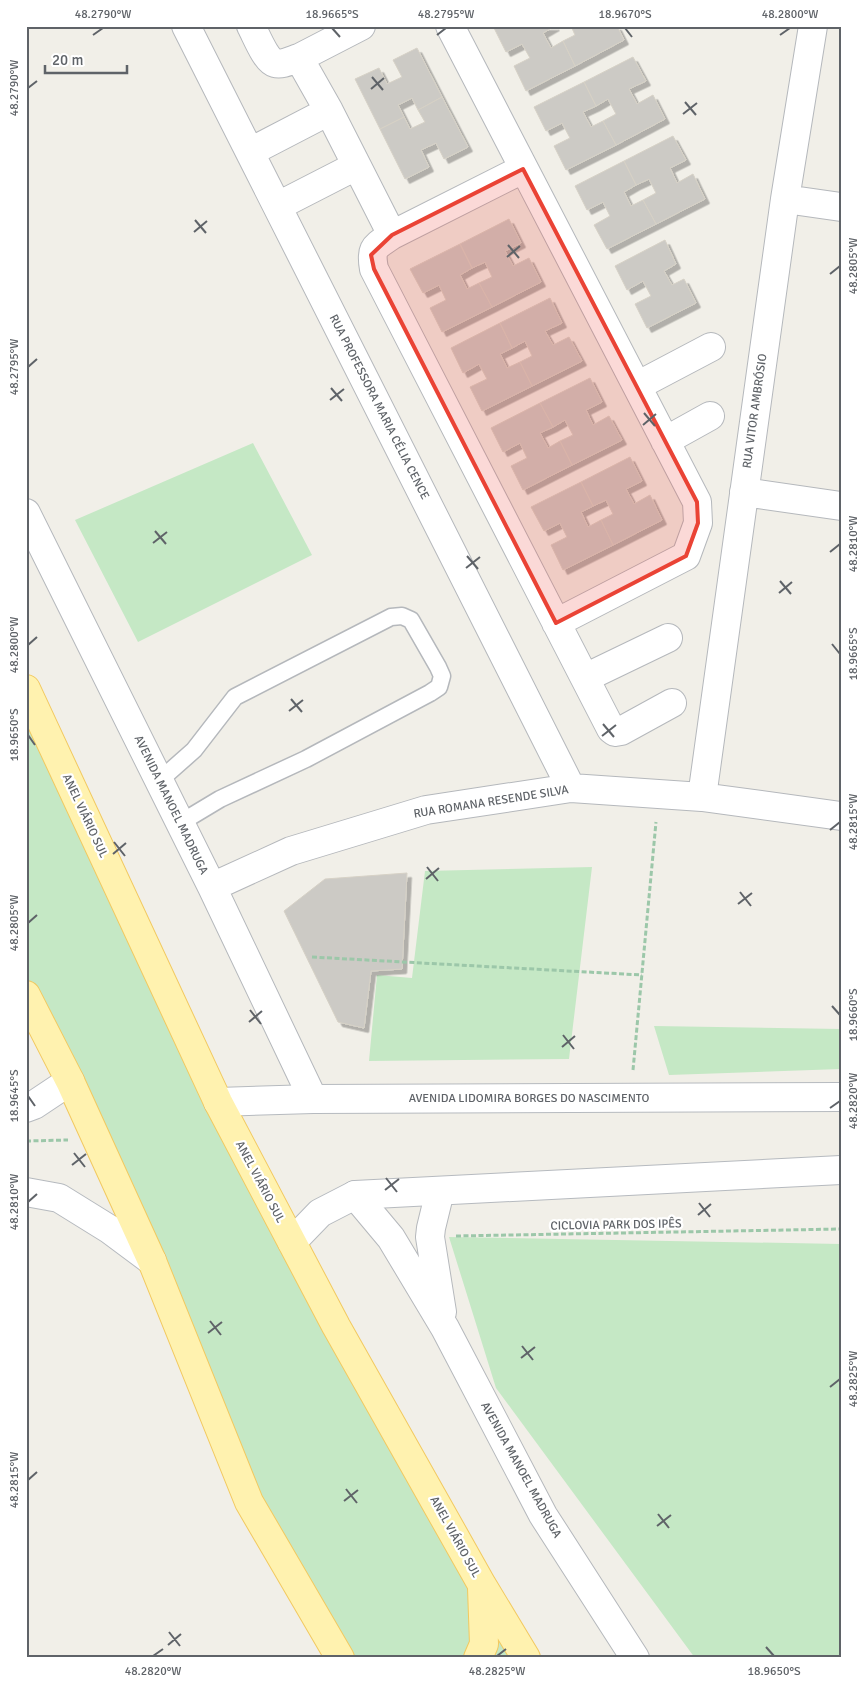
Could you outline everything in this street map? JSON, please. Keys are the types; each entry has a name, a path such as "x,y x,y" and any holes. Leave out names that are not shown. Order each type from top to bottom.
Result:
{"main road":[{"name":"ANEL VIÁRIO SUL","path":"26,689 218,1102 336,1326 482,1585 526,1658"},
{"path":"26,995 70,1080 152,1261 249,1502 340,1658"},
{"path":"478,1658 484,1644 482,1585"}],"street":[{"name":"RUA PROFESSORA MARIA CÉLIA CENCE","path":"186,26 571,788"},
{"path":"251,26 268,58 274,63 299,58 361,26"},
{"path":"450,26 697,502 698,523 686,556 556,623"},
{"name":"RUA VITOR AMBRÓSIO","path":"702,797 785,199 813,26"},
{"path":"299,58 329,111 392,235"},
{"path":"250,152 329,111"},
{"path":"278,206 356,166"},
{"path":"524,169 392,235 376,246 371,255 374,269 611,729 615,732 621,731 672,703"},
{"path":"785,199 841,207"},
{"path":"637,386 711,346"},
{"path":"665,441 710,416"},
{"path":"744,492 841,506"},
{"name":"AVENIDA MANOEL MADRUGA","path":"26,513 212,887 313,1099"},
{"path":"585,678 668,638"},
{"name":"RUA ROMANA RESENDE SILVA","path":"212,887 291,851 426,810 571,788 702,797 841,816"},
{"path":"26,1108 34,1105 70,1080"},
{"name":"AVENIDA LIDOMIRA BORGES DO NASCIMENTO","path":"218,1102 313,1099 841,1097"},
{"path":"292,1242 320,1213 355,1195 841,1170"},
{"name":"AVENIDA MANOEL MADRUGA","path":"440,1191 430,1237 444,1328"},
{"path":"26,1192 59,1198 109,1229 152,1261"},
{"name":"AVENIDA MANOEL MADRUGA","path":"355,1195 391,1238 444,1328 543,1515 635,1658"}],"lane":[{"path":"159,780 194,750 235,697 391,617 402,616 411,620 438,667 442,676 439,687 430,693 306,759 220,799 180,823"}],"path":[{"path":"631,1098 658,794"},
{"path":"312,958 642,975"},
{"path":"26,1141 97,1139"},
{"name":"CICLOVIA PARK DOS IPÊS","path":"430,1237 841,1229"}],"highlighted area":[{"path":"523,169 697,502 698,523 686,556 556,623 374,269 371,255 392,235"}],"green space":[{"path":"253,443 312,555 138,642 75,520"},
{"path":"26,689 218,1102 526,1658 340,1658 249,1502 26,995"},
{"path":"592,867 569,1059 369,1061 377,975 412,978 425,871"},
{"path":"654,1026 841,1029 841,1069 669,1075"},
{"path":"449,1237 841,1244 841,1658 695,1658 496,1388"}],"building":[{"path":"497,26 555,26 543,33 551,48 563,41 575,66 526,91 514,66 530,58 522,44 506,52 494,28"},
{"path":"571,26 617,26 624,40 575,66 563,41 575,35"},
{"path":"417,48 442,97 418,110 412,98 398,105 404,117 380,129 355,79 379,68 387,84 402,77 393,60"},
{"path":"633,57 646,81 629,89 637,104 653,95 665,119 616,145 603,121 616,114 608,99 596,106 584,82"},
{"path":"584,82 596,106 583,112 591,127 603,121 616,145 566,170 554,146 570,138 562,123 546,131 534,107"},
{"path":"442,97 468,147 444,159 436,143 421,150 429,167 405,179 380,129 404,117 410,129 425,122 418,110"},
{"path":"673,136 686,160 670,168 677,183 693,174 705,199 656,224 643,200 656,193 649,179 636,185 624,161"},
{"path":"624,161 636,185 624,192 631,206 643,200 656,224 607,249 594,225 610,216 603,202 587,210 575,186"},
{"path":"509,219 521,243 505,251 513,266 529,258 541,282 492,307 479,283 492,277 485,262 472,268 460,244"},
{"path":"665,240 676,264 664,271 672,285 684,279 696,303 647,328 635,304 651,296 643,281 627,290 615,266"},
{"path":"460,244 472,268 460,275 467,289 479,283 492,307 442,332 430,308 446,300 439,285 423,293 410,269"},
{"path":"550,298 562,323 545,331 553,345 569,337 582,361 532,386 520,362 532,356 525,341 512,348 500,323"},
{"path":"500,323 512,348 500,354 507,368 520,362 532,386 482,411 470,387 487,379 479,364 463,373 451,348"},
{"path":"590,378 602,402 586,410 593,425 609,416 622,440 572,465 560,441 573,435 565,420 553,427 540,403"},
{"path":"540,403 553,427 540,433 548,448 560,441 572,465 523,490 511,466 527,458 520,443 503,452 491,428"},
{"path":"630,457 642,481 626,489 634,504 650,495 662,520 613,545 601,520 613,514 606,500 593,506 581,482"},
{"path":"581,482 593,506 581,512 588,527 601,520 613,545 563,570 551,545 567,537 560,523 544,531 531,507"},
{"path":"407,873 402,969 371,971 364,1028 338,1022 284,911 325,879"}]}
